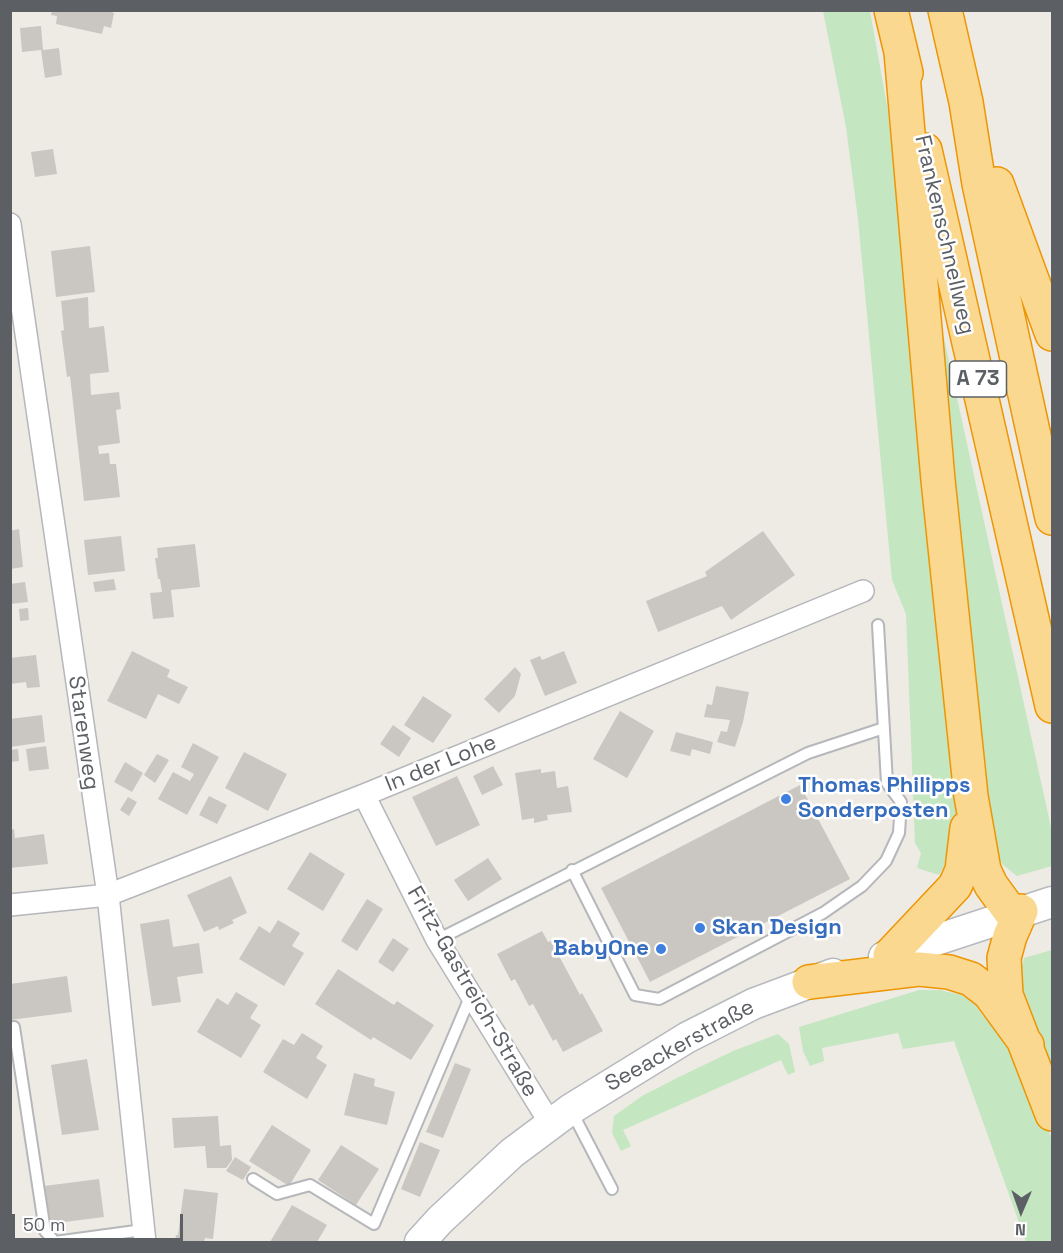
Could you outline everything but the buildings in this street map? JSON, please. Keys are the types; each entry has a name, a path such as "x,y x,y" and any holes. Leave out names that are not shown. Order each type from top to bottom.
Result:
{"highway":[{"name":"Frankenschnellweg","path":"891,10 1053,706"},
{"name":"Frankenschnellweg","path":"945,10 1053,518"},
{"path":"901,52 938,480 971,796 984,870 991,885 1029,909 1010,936 1004,958 1006,995 1053,1114"},
{"path":"966,102 1053,334"},
{"path":"890,955 955,886 962,870 971,796"},
{"path":"809,982 919,969 950,972 970,979 989,993 1027,1045"}],"main road":[{"name":"Seeackerstraße","path":"420,1242 440,1220 512,1153 560,1116 687,1037 753,1005 809,982 1029,909"}],"street":[{"name":"Starenweg","path":"10,224 108,895 144,1236"},
{"name":"In der Lohe","path":"10,905 108,895 364,795 863,591"},
{"name":"Fritz-Gastreich-Straße","path":"364,795 437,940 471,995 560,1116"}],"lane":[{"path":"572,870 635,995 659,999 823,913 862,886 886,861 899,833 901,802 887,783 878,626"},
{"path":"437,940 807,753 884,728"},
{"path":"254,1179 277,1194 310,1185 374,1224 471,995"},
{"path":"14,1028 45,1231 55,1242 144,1236"},
{"path":"560,1116 612,1189"}],"green space":[{"path":"823,11 870,11 888,111 960,818 953,849 939,875 917,868 921,853 915,843 906,614 892,580 858,219 846,127"},
{"path":"943,334 1052,832 1052,866 1017,876 1002,864 985,818 936,335"},
{"path":"1052,950 1052,1085 1020,997 1020,976 1024,958"},
{"path":"919,990 939,990 962,995 976,1005 983,1016 991,1013 1020,1053 1052,1140 1052,1242 1026,1242 954,1041 903,1049 898,1033 822,1048 824,1061 810,1066 803,1051 799,1027"},
{"path":"778,1034 789,1044 795,1072 788,1075 781,1060 623,1130 631,1146 621,1151 612,1133 614,1116 642,1096 679,1077 733,1051"}],"place":[{"name":"Thomas Philipps Sonderposten","path":"786,799"},
{"name":"Skan Design","path":"700,928"},
{"name":"BabyOne","path":"661,949"}]}
